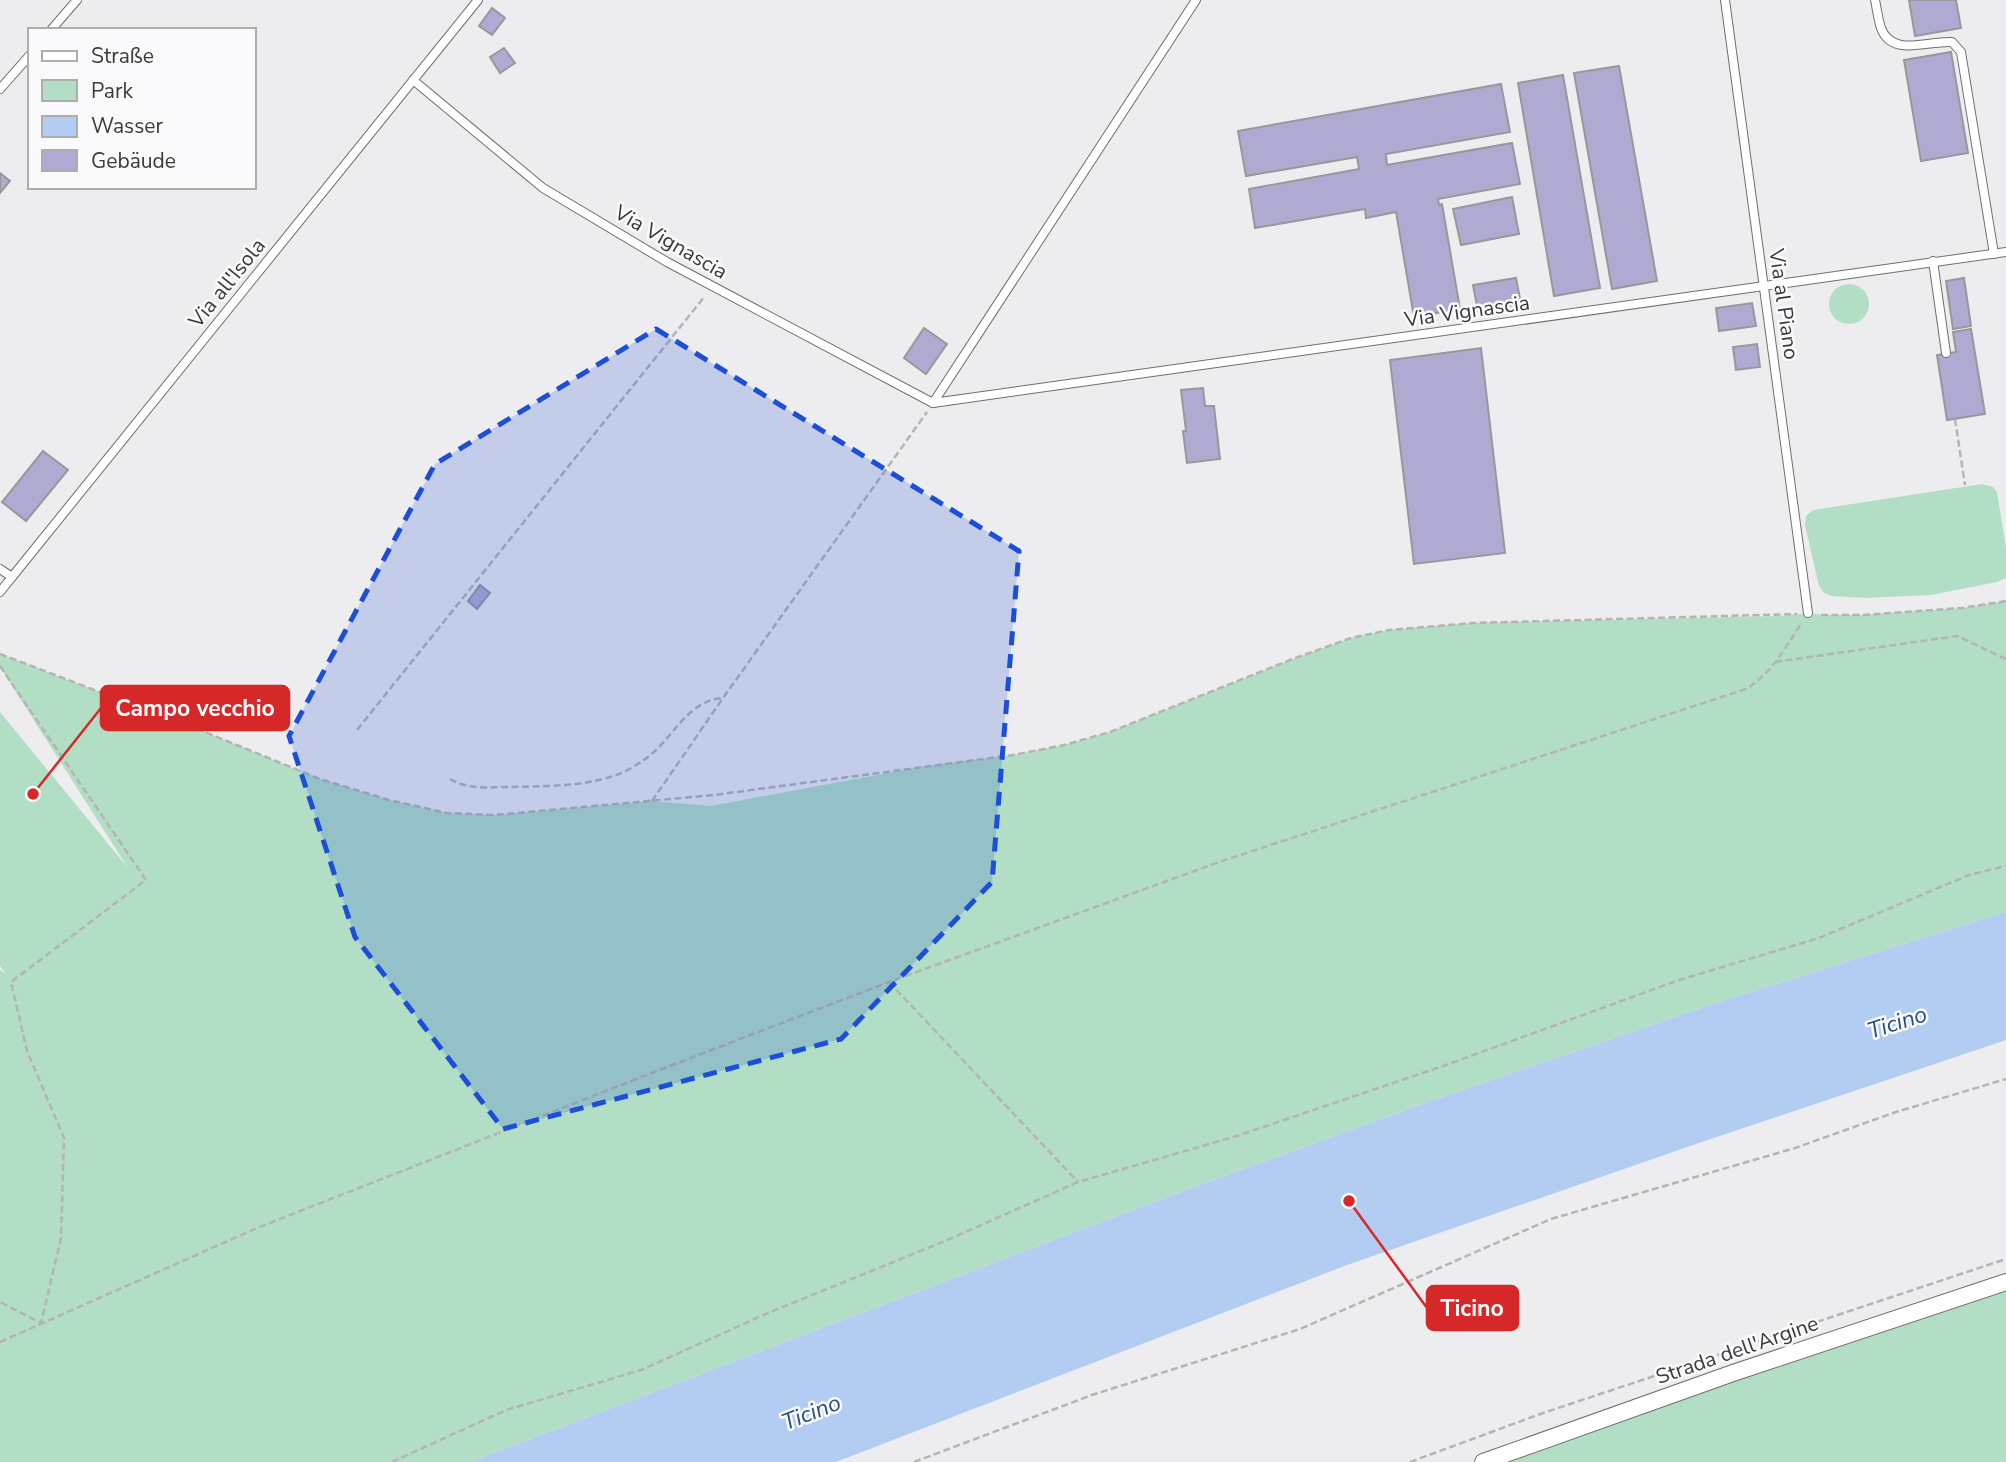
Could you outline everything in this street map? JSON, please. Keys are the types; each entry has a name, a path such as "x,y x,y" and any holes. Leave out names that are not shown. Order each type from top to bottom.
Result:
{"street":[{"name":"Strada dell'Argine","path":"1483,1462 1733,1373 2006,1282"}],"lane":[{"path":"53,28 77,0"},
{"name":"Via all'Isola","path":"0,592 478,0"},
{"path":"933,403 1196,0"},
{"name":"Via al Piano","path":"1725,0 1808,613"},
{"path":"1875,0 1882,32 1893,43 1907,46 1952,42 1961,52 1994,254"},
{"path":"0,89 28,57"},
{"name":"Via Vignascia","path":"413,80 543,188 667,262 933,403 2006,252"},
{"path":"1933,261 1946,353"},
{"path":"0,569 12,577"}],"path":[{"path":"357,730 713,287"},
{"path":"652,801 933,403"},
{"path":"1955,419 1965,485"},
{"path":"0,654 320,779 389,800 447,813 495,815 714,795 1064,746 1110,732 1351,638 1389,630 1472,623 1780,616 1808,613 1863,615 1962,608 2006,601"},
{"path":"0,1342 257,1228 889,982 1222,861 1746,689 1758,682 1775,662 1808,613"},
{"path":"1775,662 1957,636 2006,659"},
{"path":"0,666 146,880 10,982 27,1051 64,1138 61,1238 41,1323"},
{"path":"450,779 478,788 545,786 590,782 610,777 622,773 650,755 701,704 707,700 723,698"},
{"path":"392,1462 506,1410 641,1370 768,1313 945,1241 1078,1182 1237,1136 1446,1065 1676,981 1819,938 1969,875 2006,866"},
{"path":"889,982 1078,1182"},
{"path":"914,1462 1091,1395 1300,1329 1551,1219 1795,1148 1896,1112 2006,1079"},
{"path":"1410,1462 1543,1413 2006,1259"},
{"path":"0,1302 41,1323"}],"highlighted area":[{"path":"656,329 1019,551 992,882 841,1039 503,1129 355,937 289,736 435,464"}],"green space":[{"path":"1849,284 1857,285 1863,290 1868,296 1868,312 1863,318 1857,323 1849,324 1841,323 1835,318 1830,312 1829,304 1830,296 1835,290 1841,285"},
{"path":"1982,484 1993,487 1997,492 2006,547 2006,578 1931,595 1864,598 1832,596 1824,593 1819,586 1805,525 1806,516 1813,510"},
{"path":"2006,601 2006,912 1719,1002 1431,1101 1186,1190 470,1462 0,1462 0,970 6,974 0,966 0,712 128,868 0,667 0,654 320,779 389,800 447,813 495,815 652,801 711,806 925,766 1013,755 1064,745 1110,732 1351,638 1389,630 1472,623 1780,616 1808,613 1863,615 1962,608"},
{"path":"2006,1290 2006,1462 1495,1462 1727,1379"}],"water":[{"path":"2006,912 2006,1040 1347,1265 836,1462 470,1462 1186,1190 1431,1101 1719,1002"}],"building":[{"path":"1909,0 1956,0 1961,28 1915,36"},
{"path":"492,8 505,18 492,35 479,26"},
{"path":"504,48 515,63 500,73 490,57"},
{"path":"1951,52 1968,153 1921,161 1904,60"},
{"path":"1619,66 1657,281 1612,289 1574,73"},
{"path":"1563,75 1600,288 1554,296 1518,83"},
{"path":"1501,84 1510,132 1386,154 1387,165 1512,143 1520,184 1438,199 1439,205 1442,204 1460,309 1414,317 1396,212 1366,218 1365,209 1255,228 1249,189 1359,169 1357,157 1246,176 1238,131"},
{"path":"0,173 10,181 0,193"},
{"path":"1512,197 1519,234 1461,245 1453,209"},
{"path":"1516,278 1521,304 1478,311 1473,285"},
{"path":"1964,278 1971,326 1953,329 1946,281"},
{"path":"1752,303 1756,326 1719,331 1716,308"},
{"path":"924,328 947,344 926,374 904,358"},
{"path":"1971,329 1985,414 1947,420 1937,355 1956,352 1953,332"},
{"path":"1757,344 1760,367 1736,370 1733,347"},
{"path":"1481,348 1505,553 1414,564 1390,360"},
{"path":"1203,388 1205,406 1214,406 1220,459 1187,463 1181,390"},
{"path":"43,451 68,470 26,521 2,502"},
{"path":"480,585 490,593 477,609 468,601"}],"place":[{"name":"Campo vecchio","path":"33,794"},
{"name":"Ticino","path":"1349,1201"}]}
